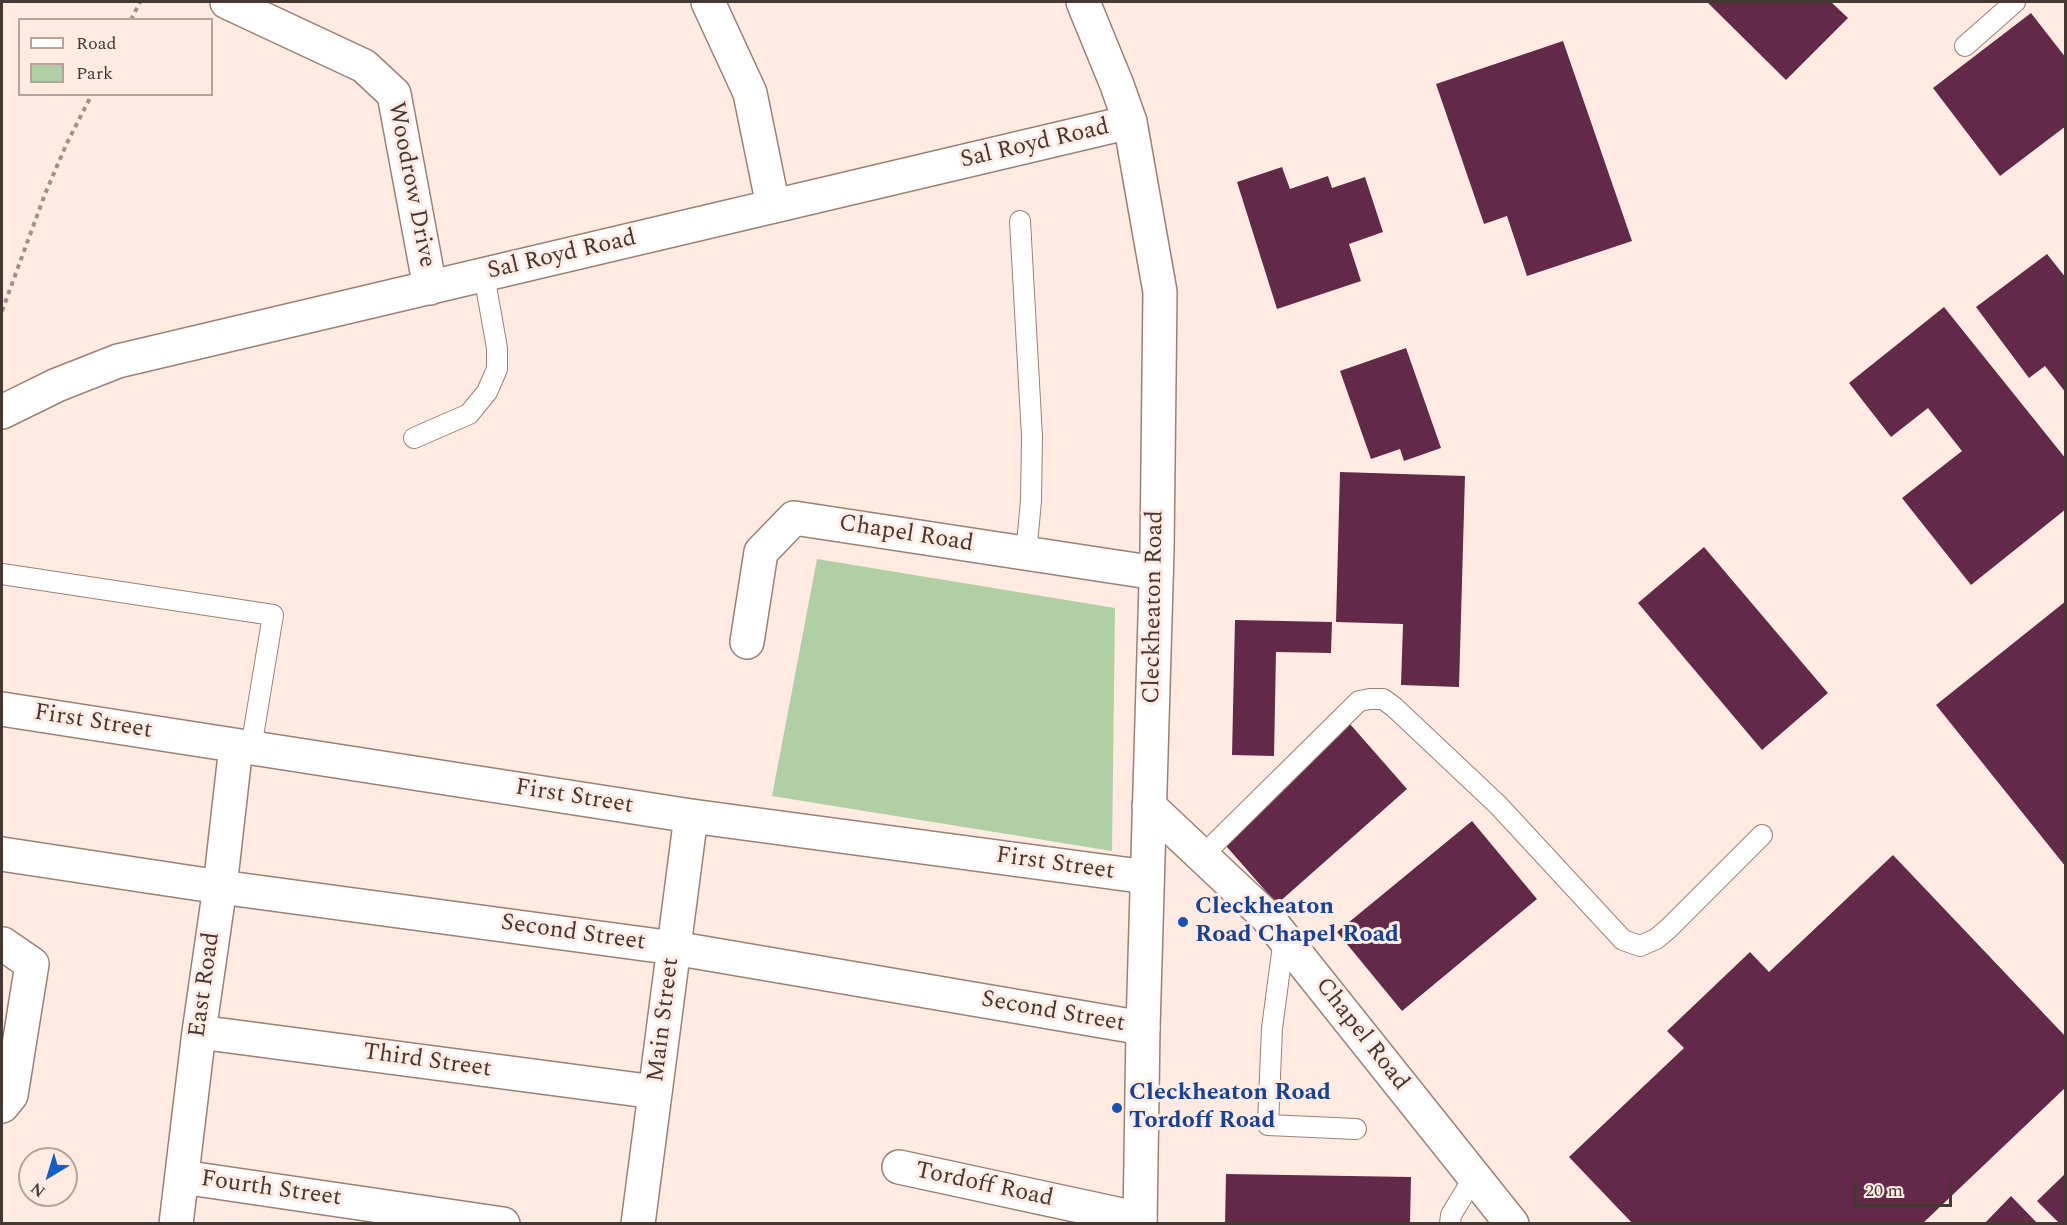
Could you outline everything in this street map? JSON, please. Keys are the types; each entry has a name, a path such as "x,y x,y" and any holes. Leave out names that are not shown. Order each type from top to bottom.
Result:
{"street":[{"name":"Woodrow Drive","path":"227,2 364,66 394,94 430,288"},
{"path":"708,2 750,93 773,207"},
{"name":"Cleckheaton Road","path":"1083,2 1130,122 1160,292 1156,573 1140,1221"},
{"name":"Sal Royd Road","path":"2,412 57,385 118,361 1130,122"},
{"name":"Chapel Road","path":"747,642 761,552 794,518 1156,573"},
{"name":"First Street","path":"2,709 692,816 1148,877"},
{"name":"East Road","path":"176,1224 199,1032 243,747"},
{"name":"Chapel Road","path":"1149,806 1267,917 1512,1224"},
{"name":"Main Street","path":"638,1224 692,816"},
{"name":"Second Street","path":"2,854 220,887 674,948 1143,1028"},
{"path":"2,1106 11,1095 32,964 3,944"},
{"name":"Third Street","path":"199,1032 655,1092"},
{"name":"Tordoff Road","path":"899,1167 1140,1221"},
{"name":"Fourth Street","path":"182,1177 503,1224"}],"lane":[{"path":"1965,46 2015,2"},
{"path":"1020,221 1032,437 1032,501 1026,554"},
{"path":"414,438 469,414 488,392 497,369 497,348 484,274"},
{"path":"2,574 273,615 243,747"},
{"path":"1202,856 1359,701 1370,699 1383,699 1394,707 1498,805 1623,940 1640,946 1656,939 1668,929 1762,835"},
{"path":"1284,938 1272,1028 1268,1125 1356,1129"},
{"path":"1450,1224 1451,1215 1474,1177"}],"path":[{"path":"131,18 140,2"},
{"path":"2,311 45,194 91,96"}],"green space":[{"path":"817,559 1115,608 1112,851 772,796"}],"building":[{"path":"1707,2 1831,2 1848,18 1786,80"},
{"path":"2031,13 2066,58 2066,126 2000,176 1933,88"},
{"path":"1563,41 1632,241 1527,276 1507,216 1484,224 1436,84"},
{"path":"1282,167 1290,189 1328,176 1332,188 1365,177 1383,232 1349,244 1361,281 1277,309 1237,182"},
{"path":"2047,254 2066,278 2066,393 2045,366 2029,378 1976,307"},
{"path":"1944,307 2066,459 2066,509 1971,585 1902,498 1962,451 1928,408 1891,437 1849,383"},
{"path":"1406,348 1441,448 1404,461 1400,449 1371,459 1340,371"},
{"path":"1340,472 1465,476 1459,687 1401,685 1403,624 1336,622"},
{"path":"1704,547 1828,693 1762,750 1638,603"},
{"path":"2066,601 2066,867 1936,705"},
{"path":"1235,620 1332,622 1331,653 1276,652 1274,756 1232,755"},
{"path":"1350,724 1407,789 1277,904 1220,839"},
{"path":"1472,821 1537,899 1402,1011 1337,932"},
{"path":"1893,855 2066,1037 2066,1087 1922,1224 1633,1224 1569,1157 1684,1048 1667,1031 1750,952 1769,972"},
{"path":"2066,1173 2066,1224 2060,1224 2037,1201"},
{"path":"1226,1174 1411,1177 1410,1224 1225,1224"},
{"path":"2011,1196 2038,1224 1984,1224"}],"place":[{"name":"Cleckheaton Road Chapel Road","path":"1183,922"},
{"name":"Cleckheaton Road Tordoff Road","path":"1117,1108"}]}
